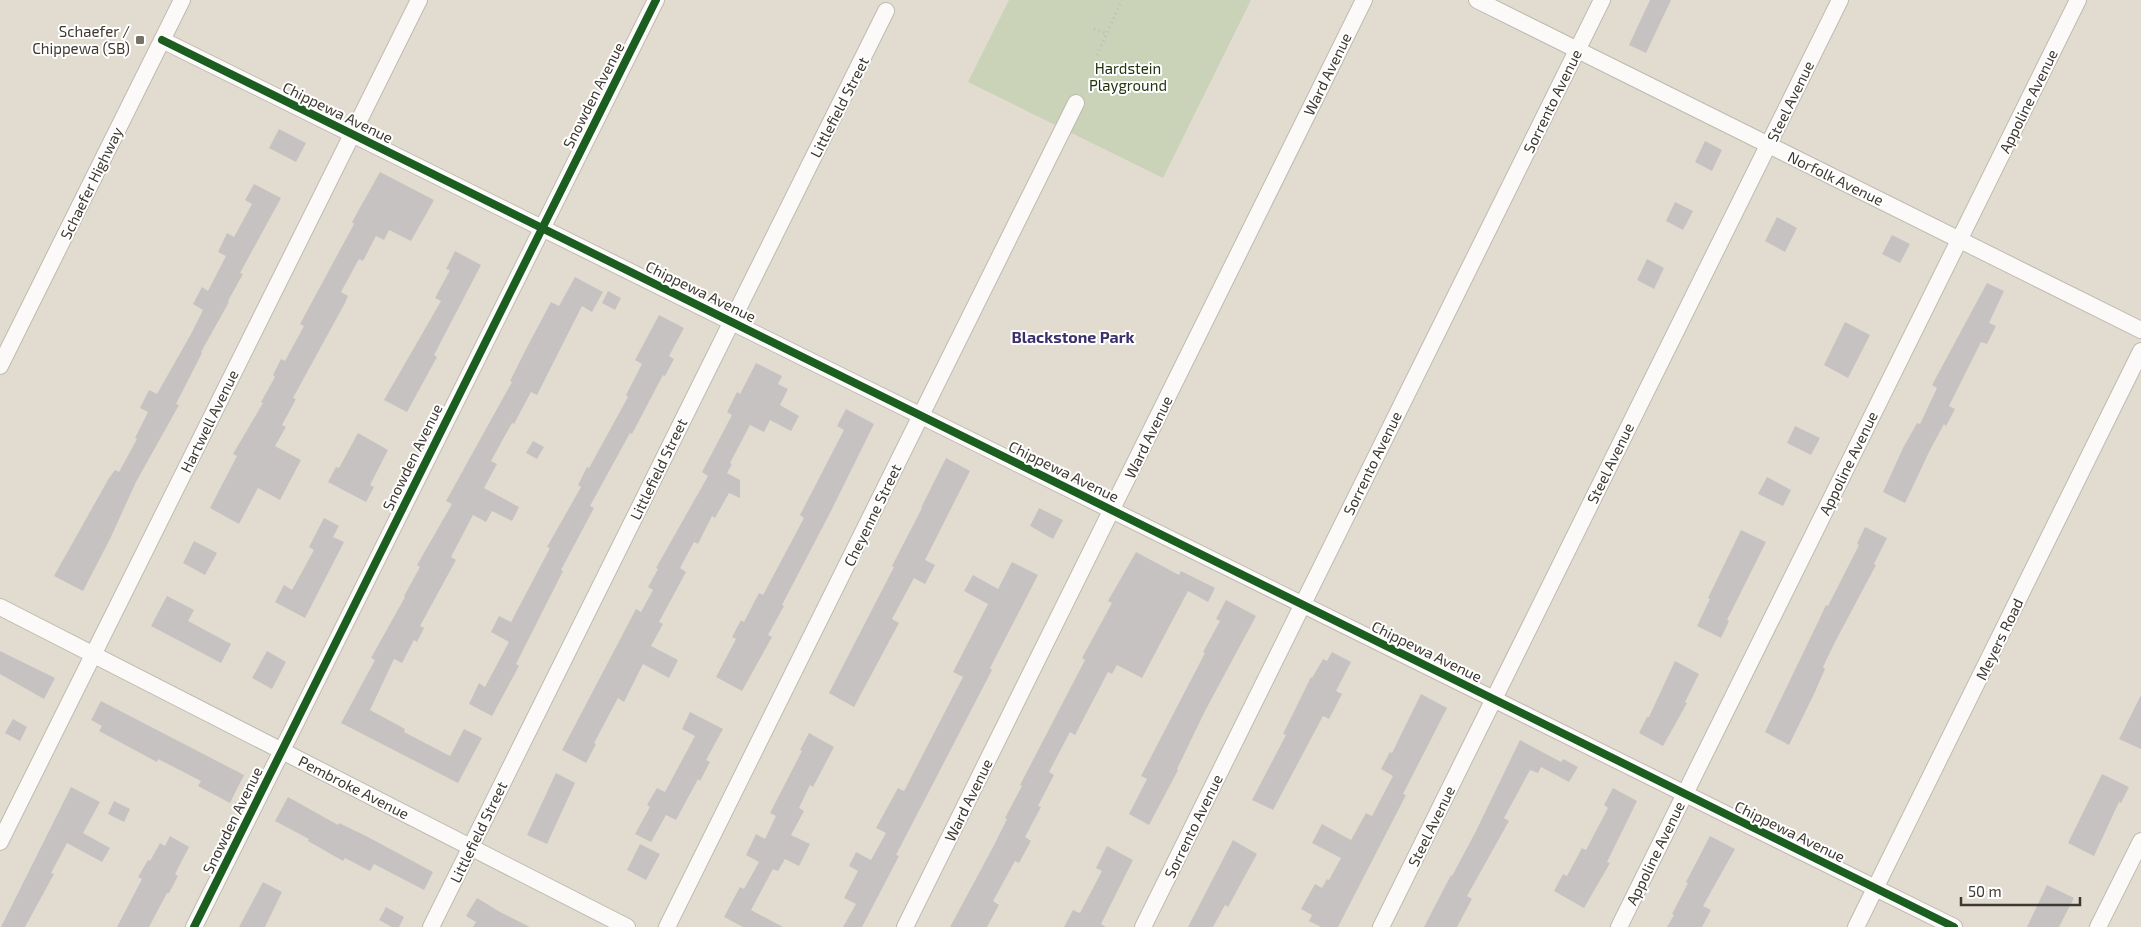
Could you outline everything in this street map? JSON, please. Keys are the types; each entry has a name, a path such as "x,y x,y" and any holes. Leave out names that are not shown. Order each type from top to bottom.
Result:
{"street":[{"name":"Schaefer Highway","path":"0,366 182,0"},
{"name":"Hartwell Avenue","path":"0,842 419,0"},
{"name":"Snowden Avenue","path":"194,927 656,0"},
{"name":"Ward Avenue","path":"905,927 1364,0"},
{"name":"Norfolk Avenue","path":"1477,0 2141,330"},
{"name":"Sorrento Avenue","path":"1143,927 1602,0"},
{"name":"Steel Avenue","path":"1381,927 1840,0"},
{"name":"Appoline Avenue","path":"1618,927 2078,0"},
{"name":"Littlefield Street","path":"431,927 886,11"},
{"name":"Chippewa Avenue","path":"162,40 1954,927"},
{"name":"Cheyenne Street","path":"667,927 1076,103"},
{"name":"Meyers Road","path":"1856,927 2141,351"},
{"name":"Pembroke Avenue","path":"0,607 626,927"},
{"path":"2098,927 2141,841"}],"path":[{"path":"1097,55 1122,0"},
{"path":"1094,29 1107,33"}],"green space":[{"name":"Hardstein Playground","path":"1009,0 1251,0 1163,178 968,82"}],"building":[{"path":"1650,0 1671,0 1646,53 1629,45"},
{"path":"279,129 306,143 296,162 269,148"},
{"path":"1705,141 1722,150 1712,171 1695,162"},
{"path":"380,172 434,200 411,241 389,230 384,240 376,236 363,261 359,259 341,292 348,296 345,303 293,398 296,399 282,425 286,427 275,446 301,460 280,500 258,488 239,524 210,508 237,456 233,454 263,403 261,402 275,377 273,375 281,359 285,361 304,326 300,324"},
{"path":"254,184 281,198 240,273 243,274 201,352 176,404 179,405 136,482 110,539 83,591 54,576 109,478 115,470 119,472 137,439 135,438 148,412 140,408 149,390 157,394 191,334 203,310 193,304 202,287 208,291 226,256 218,252 227,233 234,237 252,204 245,200"},
{"path":"1675,202 1693,211 1683,230 1666,221"},
{"path":"1777,217 1797,228 1785,252 1765,241"},
{"path":"1892,235 1910,244 1900,263 1882,254"},
{"path":"455,251 481,265 434,355 437,357 407,412 384,400 441,301 435,298 450,270 446,269"},
{"path":"1647,259 1664,268 1654,289 1637,280"},
{"path":"575,277 603,292 592,312 582,306 537,395 531,392 491,461 497,464 484,488 519,507 512,521 492,511 486,522 473,515 451,557 456,560 420,626 424,628 417,642 414,640 402,663 394,659 370,710 405,729 404,732 450,756 464,729 482,738 458,783 341,723 375,660 371,658 420,567 417,565 452,504 446,501 512,382 510,381 551,302 559,306"},
{"path":"1987,283 2004,291 1989,323 1996,326 1987,344 1981,342 1949,406 1955,409 1946,426 1944,424 1930,450 1905,503 1883,492 1903,448 1917,423 1920,424 1937,388 1932,385"},
{"path":"608,291 621,298 615,310 602,303"},
{"path":"659,315 684,328 669,356 674,359 665,376 663,375 632,434 630,433 590,506 594,508 561,570 563,571 516,664 519,666 492,716 469,704 479,683 485,687 509,642 491,632 499,616 511,622 550,548 547,547 581,487 578,485 587,467 589,468 628,397 626,395 642,364 635,360"},
{"path":"1845,322 1870,335 1848,378 1824,365"},
{"path":"756,363 782,376 778,384 788,389 780,405 799,416 791,431 770,420 764,432 750,425 730,463 732,464 727,473 740,480 740,498 729,493 715,518 712,516 698,544 694,542 680,568 686,572 659,622 663,624 651,646 678,660 669,678 643,664 624,702 618,698 594,743 596,744 586,763 562,750 636,609 641,612 653,590 648,587 658,569 656,568 708,476 702,472 732,415 727,412 737,392 740,394"},
{"path":"846,409 874,424 782,605 784,606 768,635 772,637 742,691 716,677 736,639 732,637 741,620 744,622 759,593 763,595 804,518 800,515 844,430 837,426"},
{"path":"1795,426 1820,438 1811,455 1787,443"},
{"path":"358,433 388,450 370,485 374,487 366,502 328,482 336,467 339,468"},
{"path":"533,441 544,447 537,459 526,453"},
{"path":"946,458 970,471 925,560 935,565 925,584 914,578 892,619 899,623 854,707 829,693 894,567 892,566"},
{"path":"1767,477 1791,490 1783,506 1758,494"},
{"path":"1039,508 1063,520 1053,539 1030,526"},
{"path":"324,518 339,526 333,537 344,542 305,618 275,602 284,585 292,590 314,550 309,547"},
{"path":"1865,527 1887,538 1874,564 1876,565 1823,667 1825,669 1789,745 1765,732 1826,605 1828,606 1859,545 1857,544"},
{"path":"1741,530 1766,542 1727,620 1729,621 1721,638 1697,626 1710,599 1708,598"},
{"path":"194,541 217,553 205,575 183,563"},
{"path":"1136,552 1179,575 1181,571 1215,588 1208,602 1188,591 1142,678 1117,665 1112,674 1108,672 1075,735 1070,732 1049,772 1054,775 1038,806 1041,807 1025,837 1031,841 1019,863 1015,861 993,901 999,905 987,927 950,927 992,849 1007,819 1005,818 1022,786 1020,785 1085,660 1082,658 1112,603 1108,601"},
{"path":"1012,562 1038,575 990,668 992,670 896,855 899,856 862,927 843,927 856,904 844,898 858,871 849,866 856,852 871,860 886,833 876,828 898,788 904,791 963,677 953,672 988,604 964,591 973,575 998,589"},
{"path":"167,596 194,610 188,621 231,644 221,663 151,626"},
{"path":"1226,600 1256,616 1205,711 1178,770 1149,825 1129,814 1147,779 1141,776 1205,653 1203,652 1220,621 1216,619"},
{"path":"0,651 55,678 44,699 0,674"},
{"path":"267,651 286,662 272,689 252,678"},
{"path":"1332,652 1351,662 1336,691 1342,694 1329,719 1323,716 1273,810 1252,800 1286,735 1283,734 1311,677 1323,659 1327,661"},
{"path":"1675,661 1699,674 1685,702 1687,703 1663,746 1639,733 1647,717 1649,717"},
{"path":"1421,694 1447,708 1403,794 1406,795 1338,927 1321,927 1309,921 1312,915 1301,909 1315,884 1322,888 1327,879 1329,880 1341,858 1312,843 1322,824 1351,840 1366,813 1372,816 1393,776 1381,769 1390,752 1392,753"},
{"path":"2141,695 2141,749 2119,739"},
{"path":"101,701 244,775 230,803 198,786 201,781 158,759 157,762 99,731 102,726 91,720"},
{"path":"690,712 723,729 706,760 710,762 700,781 698,779 676,820 666,815 651,842 635,834 650,807 647,805 657,788 665,792 695,736 682,729"},
{"path":"13,719 27,727 20,741 5,733"},
{"path":"809,733 834,747 813,787 810,785 799,808 804,811 791,835 810,844 799,866 785,859 778,871 773,869 751,910 783,927 743,927 724,917 740,887 744,889 759,862 746,855 756,834 765,839 776,816 770,813 802,751 800,750"},
{"path":"1520,740 1561,762 1563,759 1578,767 1569,782 1541,767 1538,773 1530,770 1504,818 1509,821 1467,896 1472,899 1457,927 1424,927 1475,833"},
{"path":"556,773 575,783 547,844 527,835"},
{"path":"2102,774 2129,787 2121,803 2119,802 2094,856 2068,843"},
{"path":"71,787 100,802 83,833 110,848 102,862 67,843 51,873 54,874 25,927 1,927"},
{"path":"1613,788 1637,801 1607,862 1610,863 1584,908 1554,891 1563,874 1567,876 1582,848 1586,850 1608,808 1604,805"},
{"path":"288,797 338,825 339,823 366,836 433,872 424,890 374,864 370,871 345,858 343,861 308,841 309,839 275,821"},
{"path":"114,801 130,809 124,822 108,814"},
{"path":"170,836 189,847 175,874 178,876 169,893 167,893 149,927 117,927 142,879 138,877 160,843 165,846"},
{"path":"1710,836 1735,849 1703,906 1711,910 1702,927 1667,927 1688,883 1686,882"},
{"path":"1233,840 1257,854 1228,907 1225,905 1213,927 1188,927"},
{"path":"640,844 660,854 646,880 627,870"},
{"path":"1107,846 1133,860 1101,924 1106,927 1064,927 1073,910 1080,913 1102,871 1096,868"},
{"path":"263,882 282,892 265,927 239,927"},
{"path":"2047,885 2074,898 2059,927 2027,927"},
{"path":"477,898 530,927 473,927 476,922 466,916"},
{"path":"386,907 404,917 399,927 392,927 379,920"}],"cycle path":[{"path":"194,927 656,0"},
{"path":"162,40 1954,927"}],"place":[{"name":"Schaefer / Chippewa (SB)","path":"140,40"}],"district":[{"name":"Blackstone Park","path":"1073,336"}]}
